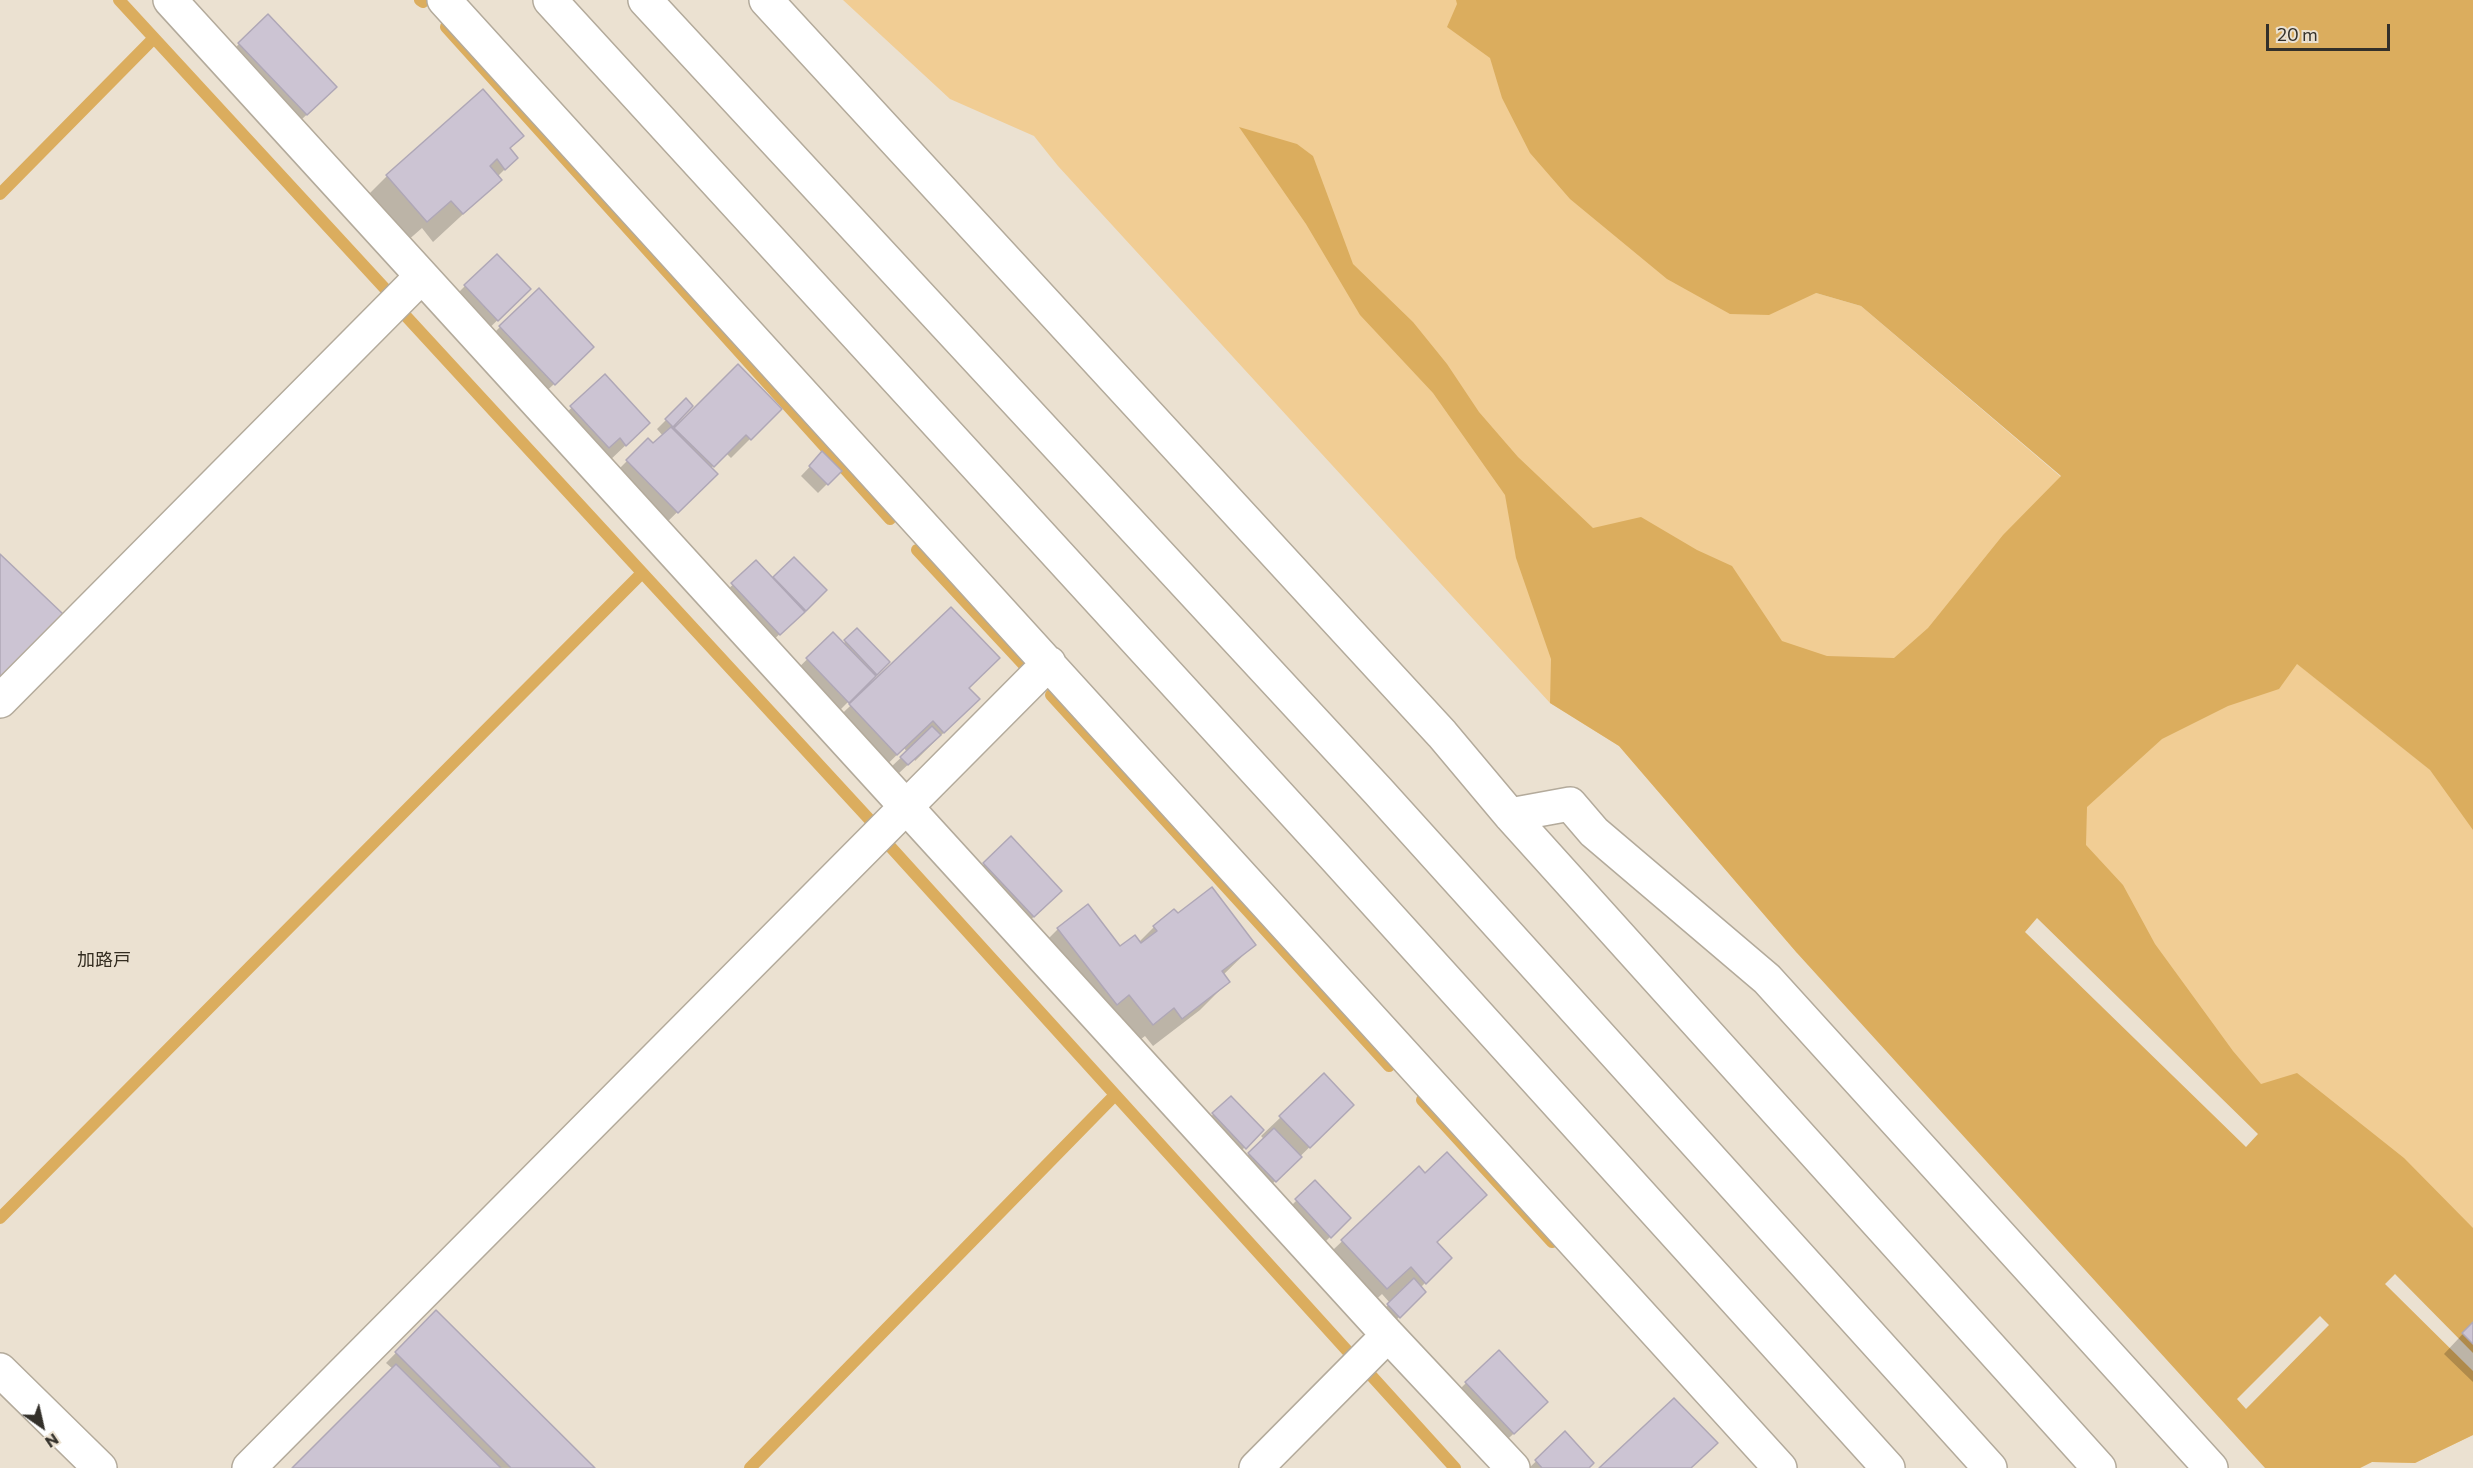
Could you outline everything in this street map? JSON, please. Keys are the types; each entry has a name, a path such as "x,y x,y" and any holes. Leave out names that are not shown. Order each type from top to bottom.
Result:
{"street":[{"path":"170,0 904,806 1388,1335 1513,1468"},
{"path":"444,0 1780,1468"},
{"path":"550,0 1333,855 1888,1468"},
{"path":"645,0 1378,790 1989,1468"},
{"path":"766,0 1442,734 1510,815 2100,1468"},
{"path":"0,701 421,277"},
{"path":"249,1468 1048,663"},
{"path":"1510,815 1570,804 1594,832 1767,979 2211,1468"},
{"path":"1256,1468 1388,1335"},
{"path":"0,1370 100,1468"}],"shaded area":[{"path":"843,0 1465,0 1816,293 1861,306 2061,477 1797,953 1619,746 1550,703 1058,166 1034,136 950,99"},
{"path":"1456,0 2473,0 2473,830 2430,770 2297,664 2279,689 2228,706 2162,739 2087,807 2086,845 2123,885 2155,944 2233,1051 2261,1084 2297,1073 2404,1158 2473,1228 2473,1435 2415,1463 2372,1462 2360,1468 2265,1468 1797,953 1619,746 1550,703 1551,659 1516,558 1505,495 1433,393 1360,315 1306,224 1239,127 1297,144 1313,156 1353,264 1413,322 1447,364 1479,412 1518,457 1593,528 1641,517 1697,550 1732,566 1782,641 1827,656 1894,658 1928,628 2003,535 2061,476 1861,306 1816,293 1769,315 1730,314 1667,279 1570,199 1530,153 1502,98 1490,58 1447,27 1457,4"},
{"path":"2250,626 2473,804 2473,1435 2415,1463 2372,1462 2360,1468 2181,1087 2041,775"}],"pier":[{"path":"2037,918 2258,1134 2246,1147 2025,932"},
{"path":"2395,1274 2473,1353 2473,1371 2385,1284"},
{"path":"2320,1316 2329,1325 2246,1409 2237,1399"}],"building":[{"path":"268,14 337,87 307,115 238,43"},
{"path":"483,89 524,136 510,148 518,158 505,170 497,159 490,166 502,180 463,214 451,201 427,222 386,175"},
{"path":"497,254 531,289 498,321 464,285"},
{"path":"539,288 594,347 555,385 499,326"},
{"path":"738,364 782,409 751,440 746,435 714,467 674,428"},
{"path":"605,374 650,423 626,446 620,438 609,448 570,406"},
{"path":"686,398 693,406 673,427 665,419"},
{"path":"671,427 718,474 678,513 626,460 648,438 653,443"},
{"path":"822,451 842,471 828,485 809,466"},
{"path":"0,554 63,614 0,679"},
{"path":"794,557 827,590 806,611 773,577"},
{"path":"756,560 805,612 780,635 731,583"},
{"path":"951,607 1000,658 969,688 980,699 944,733 933,721 897,755 849,704"},
{"path":"857,628 890,662 877,675 844,640"},
{"path":"833,632 876,676 849,703 806,658"},
{"path":"932,726 941,735 908,765 900,757"},
{"path":"1011,836 1062,891 1034,917 983,863"},
{"path":"1212,887 1256,945 1222,971 1230,982 1182,1019 1174,1008 1153,1025 1129,995 1117,1005 1057,928 1088,904 1120,946 1135,935 1141,943 1157,931 1153,926 1174,909 1178,913"},
{"path":"1324,1073 1354,1105 1310,1148 1279,1116"},
{"path":"1231,1096 1264,1130 1246,1149 1212,1113"},
{"path":"1274,1128 1302,1157 1276,1182 1248,1153"},
{"path":"1447,1152 1487,1195 1437,1242 1452,1258 1426,1284 1411,1267 1387,1289 1341,1240 1419,1166 1425,1173"},
{"path":"1315,1180 1351,1218 1331,1238 1295,1199"},
{"path":"1414,1278 1426,1292 1400,1318 1387,1304"},
{"path":"436,1310 595,1468 511,1468 395,1352"},
{"path":"2473,1322 2473,1344 2462,1333"},
{"path":"1499,1350 1548,1402 1514,1434 1465,1382"},
{"path":"396,1364 501,1468 292,1468"},
{"path":"1674,1398 1718,1443 1691,1468 1599,1468"},
{"path":"1565,1431 1594,1463 1589,1468 1542,1468 1535,1460"}],"waterway":[{"path":"119,0 389,293"},
{"path":"446,27 890,519"},
{"path":"0,194 154,38"},
{"path":"404,314 869,819"},
{"path":"917,550 1023,664"},
{"path":"0,1218 642,573"},
{"path":"1051,695 1389,1066"},
{"path":"887,843 1352,1356"},
{"path":"750,1468 1115,1095"},
{"path":"1422,1100 1552,1242"},
{"path":"1368,1372 1455,1468"}],"district":[{"name":"加路戸","path":"104,960"}]}
